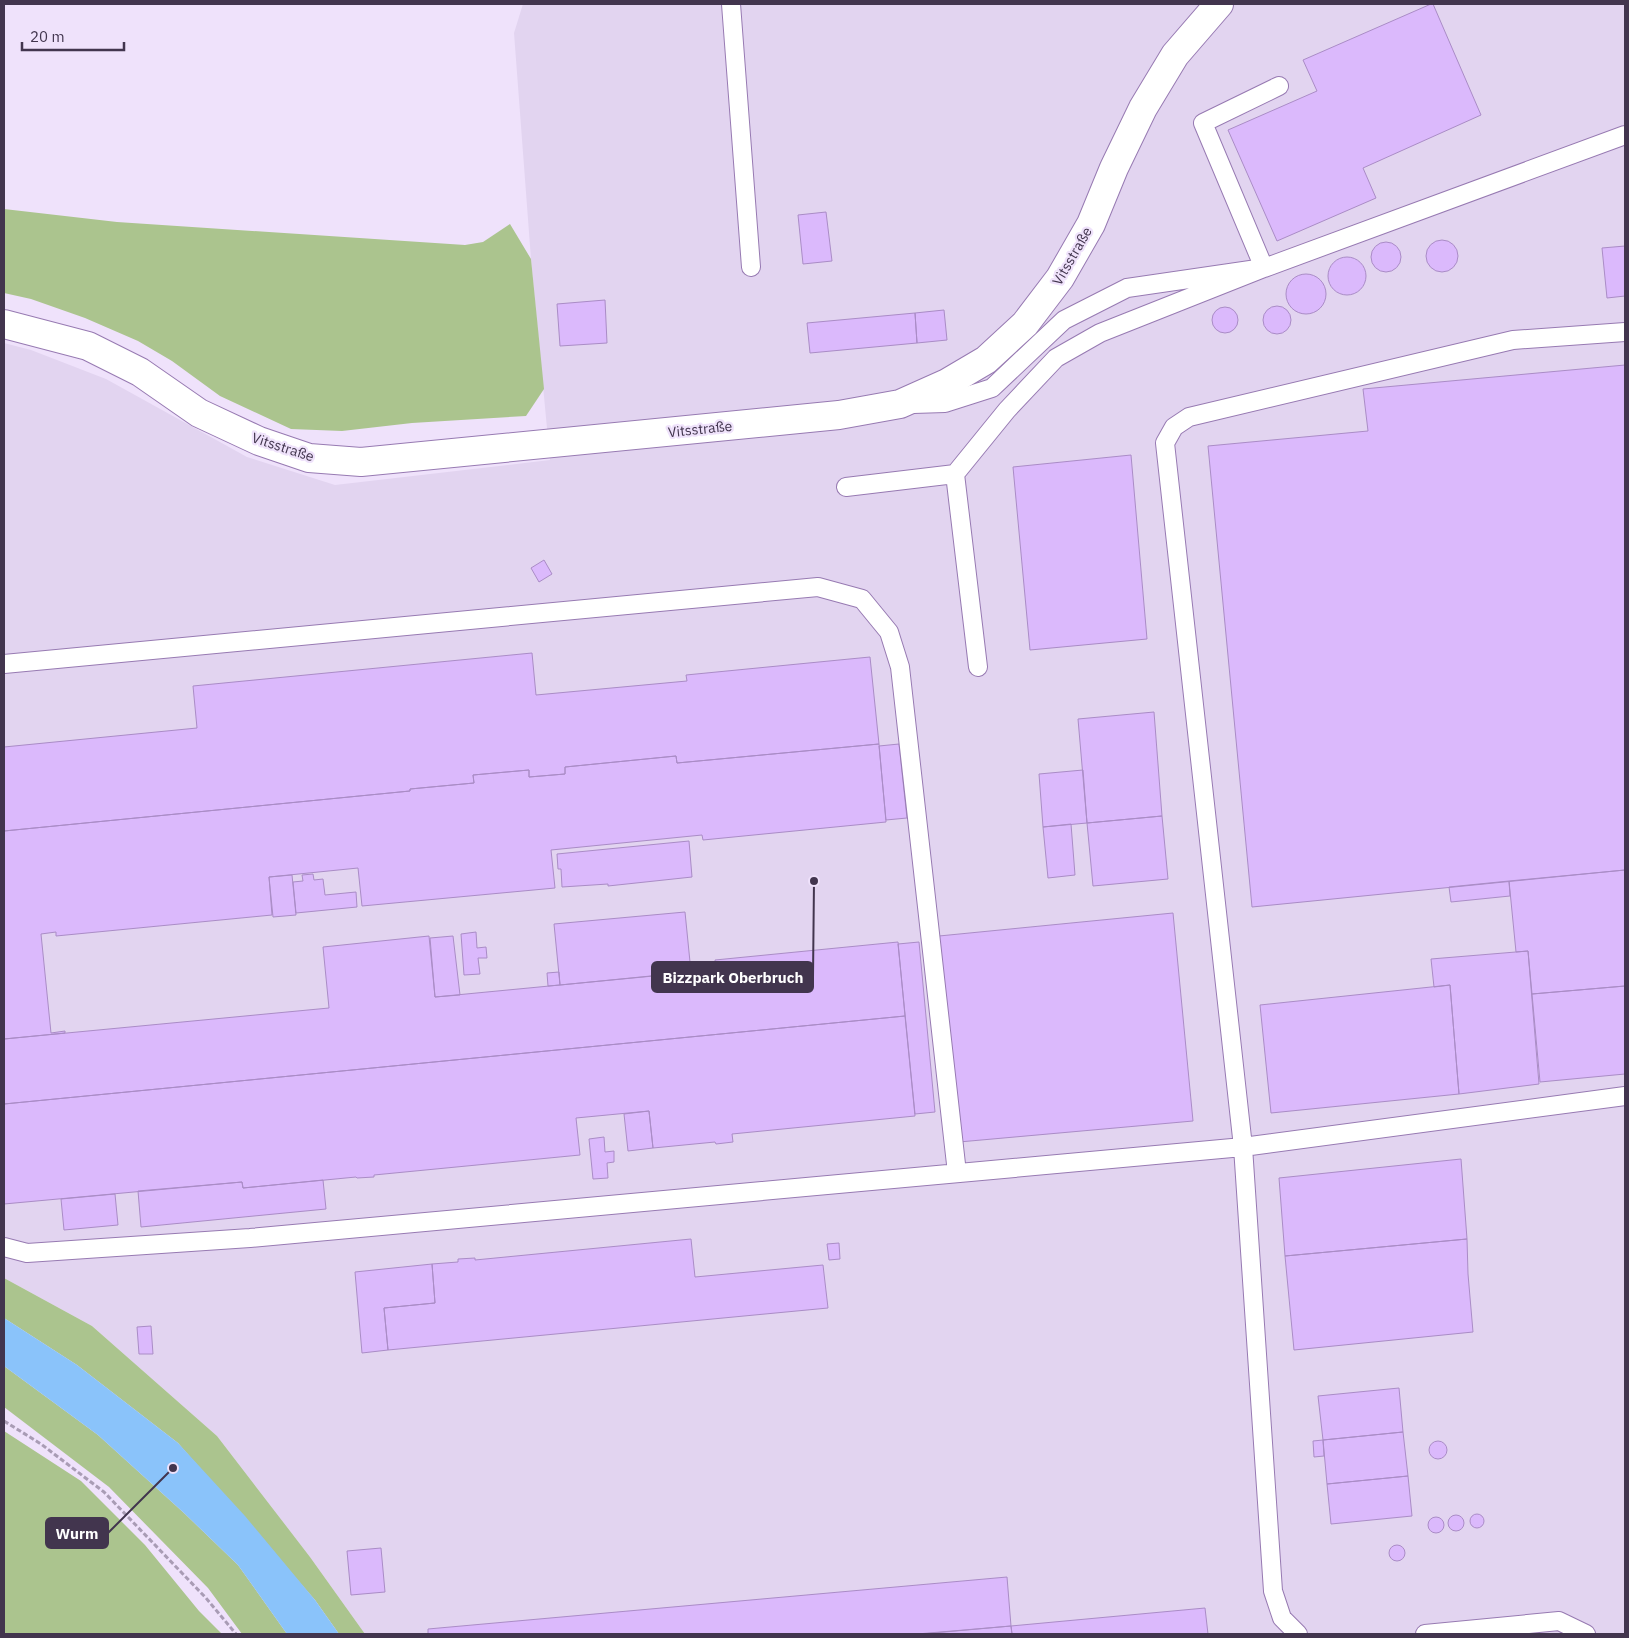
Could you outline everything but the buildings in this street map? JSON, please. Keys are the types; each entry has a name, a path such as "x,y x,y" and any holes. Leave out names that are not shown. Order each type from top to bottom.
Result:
{"street":[{"name":"Vitsstraße","path":"4,324 88,346 140,372 199,413 259,441 309,458 361,462 839,415 900,404 947,383 986,360 1025,324 1060,278 1091,224 1114,168 1147,101 1175,55 1218,4"}],"lane":[{"path":"730,4 751,267"},
{"path":"1264,268 1203,122 1279,86"},
{"path":"846,486 955,474 1007,410 1056,358 1100,333 1264,268 1625,135"},
{"path":"900,404 945,403 992,388 1064,320 1127,288 1264,268"},
{"path":"1298,1634 1282,1618 1273,1591 1243,1147 1165,443 1174,427 1189,417 1208,412 1513,340 1625,332"},
{"path":"955,474 978,667"},
{"path":"4,664 818,586 862,599 889,632 900,667 957,1173"},
{"path":"4,1246 27,1254 250,1238 1243,1147 1625,1096"},
{"path":"1425,1634 1559,1621 1586,1634"}],"path":[{"path":"4,1421 41,1444 104,1492 206,1598 236,1634"}],"shaded area":[{"path":"523,4 1625,4 1625,1634 365,1634 310,1557 217,1436 92,1326 4,1278 4,343 31,350 106,379 247,457 335,485 550,460 531,259 514,33"}],"green space":[{"path":"4,209 117,222 465,245 483,242 510,224 531,259 544,389 526,416 412,423 342,431 291,429 220,396 172,361 138,341 85,318 31,299 4,293"},
{"path":"4,1278 92,1326 217,1436 310,1557 365,1634 339,1634 315,1600 178,1443 77,1365 4,1318"},
{"path":"4,1366 98,1435 184,1513 238,1565 287,1634 242,1634 208,1588 109,1487 4,1407"},
{"path":"4,1431 81,1481 145,1545 199,1611 222,1634 4,1634"}],"water":[{"path":"4,1318 77,1365 178,1443 245,1516 315,1600 339,1634 287,1634 238,1565 184,1513 98,1435 4,1366"}],"place":[{"name":"Bizzpark Oberbruch","path":"814,881"},
{"name":"Wurm","path":"173,1468"}]}
